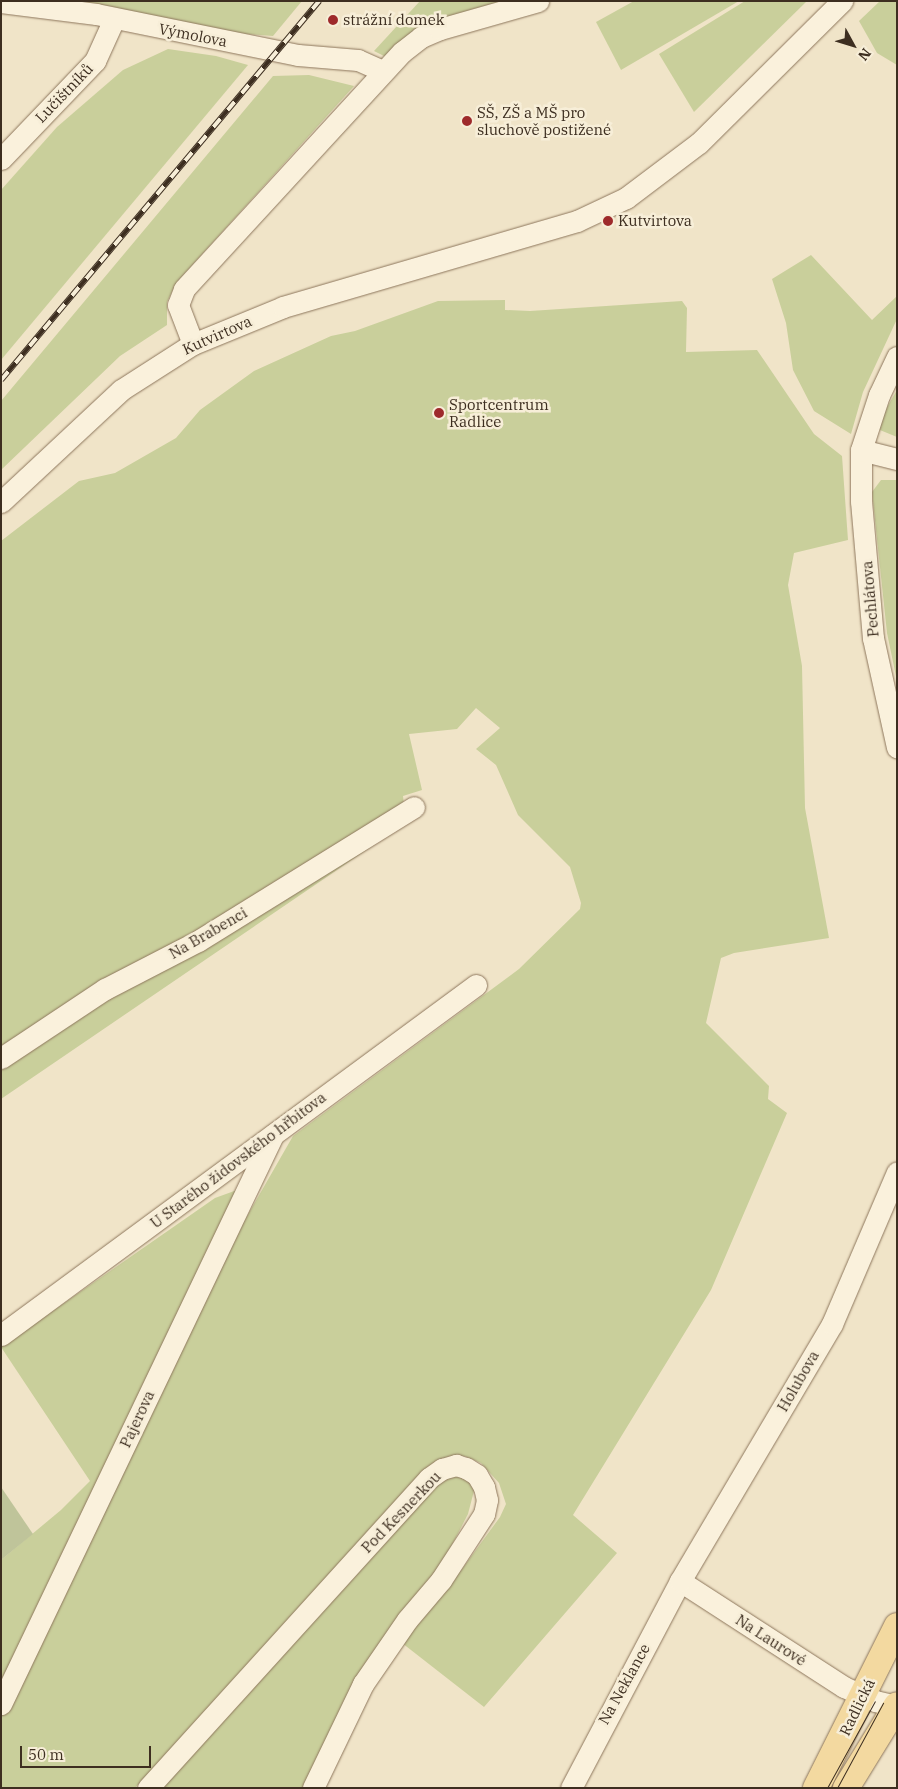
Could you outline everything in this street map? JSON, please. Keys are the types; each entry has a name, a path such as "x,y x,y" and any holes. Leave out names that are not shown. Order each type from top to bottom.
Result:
{"main road":[{"name":"Radlická","path":"816,1788 897,1626"},
{"name":"Radlická","path":"846,1788 896,1705"}],"street":[{"path":"193,344 178,305 184,290 383,71 421,37 466,20 538,1"},
{"name":"Kutvirtova","path":"1,502 121,390 193,344 283,307 577,221 626,198 699,143 842,1"},
{"name":"Výmolova","path":"1,2 96,14 298,55 358,60 383,71"},
{"name":"Lučištníků","path":"1,159 95,61 114,19"},
{"name":"Pechlátova","path":"897,357 879,395 862,450 861,501 872,638 897,747"},
{"path":"862,450 897,459"},
{"name":"Na Brabenci","path":"1,1058 105,989 198,940 414,807"},
{"name":"U Starého židovského hřbitova","path":"2,1334 476,985"},
{"name":"Pajerova","path":"1,1704 272,1135"},
{"name":"Holubova","path":"680,1581 832,1324 897,1172"},
{"name":"Pod Kesnerkou","path":"148,1788 429,1478 442,1469 456,1465 466,1468 477,1475 486,1493 487,1500 480,1522 441,1580 408,1620 362,1684 313,1788"},
{"name":"Na Laurové","path":"680,1581 863,1697 896,1705"},
{"name":"Na Neklance","path":"571,1788 680,1581"}],"green space":[{"path":"65,1 302,1 273,36 234,33"},
{"path":"420,1 509,1 384,56 374,51"},
{"path":"634,1 739,1 621,70 596,22"},
{"path":"745,1 807,1 694,112 659,54"},
{"path":"880,1 897,1 897,65 877,53 859,21"},
{"path":"168,49 216,56 248,65 1,360 1,190 57,127 123,70"},
{"path":"309,75 354,86 177,282 167,302 167,325 120,356 1,470 1,401 273,76"},
{"path":"811,255 872,320 897,296 897,319 863,392 851,434 814,411 793,370 786,323 772,279"},
{"path":"505,300 505,310 530,311 682,301 687,308 686,352 757,350 814,434 842,456 848,540 794,553 788,585 802,666 805,808 829,938 734,953 721,958 706,1023 769,1086 768,1099 787,1113 711,1290 573,1515 617,1553 484,1707 402,1643 447,1583 462,1569 500,1517 506,1504 499,1483 481,1463 464,1456 446,1458 135,1788 1,1788 1,1718 239,1230 293,1136 519,969 580,909 581,903 570,867 518,815 496,765 476,749 500,728 476,708 457,729 409,734 422,790 403,796 406,823 1,1099 1,541 79,481 115,473 176,438 200,410 254,371 331,336 355,331 438,301"},
{"path":"897,390 897,437 875,428"},
{"path":"881,480 897,480 897,681 887,633 872,492"},
{"path":"237,1190 1,1688 1,1560 61,1510 90,1481 1,1347 215,1198"},
{"path":"448,1474 466,1476 475,1487 468,1514 437,1574 308,1788 158,1788 376,1545"},
{"path":"1,1487 33,1534 1,1560"}],"tram line":[{"path":"827,1788 875,1701"},
{"path":"837,1788 883,1703"}],"railway":[{"path":"1,380 319,1"}],"place":[{"name":"strážní domek","path":"333,20"},
{"name":"SŠ, ZŠ a MŠ pro sluchově postižené","path":"467,121"},
{"name":"Kutvirtova","path":"608,221"},
{"name":"Sportcentrum Radlice","path":"439,413"}]}
